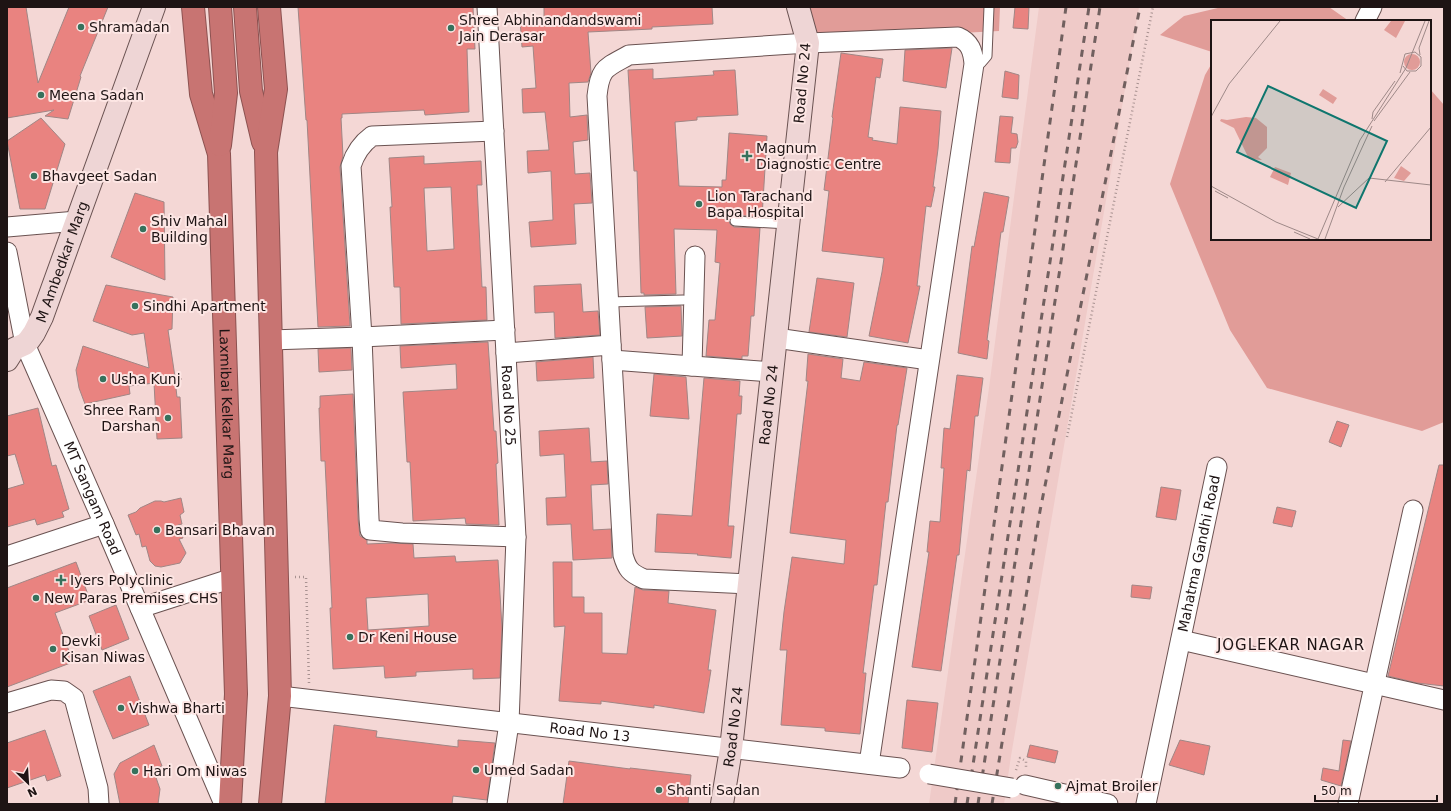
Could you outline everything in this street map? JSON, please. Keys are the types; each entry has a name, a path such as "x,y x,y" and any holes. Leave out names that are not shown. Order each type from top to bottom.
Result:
{"highway":[{"name":"Laxmibai Kelkar Marg","path":"193,7 201,94 219,154 236,694 230,804"},
{"path":"219,154 226,93 220,7"},
{"path":"245,7 251,91 266,152"},
{"path":"269,7 276,89 266,152 280,696 270,804"}],"street":[{"name":"M Ambedkar Marg","path":"13,350 34,333 42,317 154,7"},
{"name":"Road No 25","path":"487,7 516,536 508,723 497,804"},
{"name":"Road No 24","path":"722,804 731,749 808,43 798,7"},
{"path":"1366,20 1372,7"},
{"path":"749,584 644,578 635,575 626,567 622,555 597,96 598,82 604,70 629,55 808,43 958,37 965,40 973,52 974,64 869,764"},
{"path":"494,131 372,136 364,143 355,155 351,166 362,337 370,530 402,533 516,536"},
{"path":"7,227 77,221"},
{"name":"MT Sangam Road","path":"7,252 13,350 104,524 224,804"},
{"path":"692,366 695,256"},
{"path":"270,340 505,330"},
{"path":"776,338 929,360"},
{"path":"506,353 611,352 692,366 772,372"},
{"name":"Mahatma Gandhi Road","path":"1146,804 1217,467"},
{"path":"1348,804 1413,510"},
{"path":"7,556 104,524"},
{"path":"140,608 233,578"},
{"name":"Mahatma Gandhi Road","path":"1181,640 1444,700"},
{"path":"7,703 51,690 64,691 74,698 98,788 99,804"},
{"name":"Road No 13","path":"280,696 900,768"},
{"path":"929,774 1018,787 1108,804"}],"lane":[{"path":"974,64 981,63 987,56 989,7"},
{"path":"735,221 788,224"},
{"path":"609,302 683,300"}],"path":[{"path":"1067,437 1153,7"},
{"path":"277,577 306,577 310,700"}],"shaded area":[{"path":"802,7 1000,7 999,31 809,41"},
{"path":"1039,7 1139,7 1004,804 929,804 989,388"},
{"path":"1222,7 1329,7 1348,20 1211,20 1211,52 1160,35 1184,16"},
{"path":"1211,65 1211,240 1431,240 1431,90 1444,105 1444,422 1422,431 1267,388 1230,330 1170,184 1205,75"}],"building":[{"path":"7,7 26,7 38,83 69,7 108,7 80,76 81,77 68,119 45,116 54,110 7,118"},
{"path":"298,7 473,7 475,49 467,49 469,112 425,115 424,110 342,114 343,156 340,167 350,326 318,327 307,120"},
{"path":"544,7 712,7 713,24 588,32 591,73 588,82 569,83 570,117 587,115 588,140 573,142 575,174 590,173 592,203 574,204 576,244 531,247 529,222 553,220 551,171 528,173 527,151 549,150 545,112 523,113 522,89 536,88 533,46 522,47 520,20 544,19"},
{"path":"1015,7 1029,7 1028,29 1013,28"},
{"path":"952,48 946,88 903,81 905,50"},
{"path":"841,53 883,59 880,78 876,77 868,137 873,138 872,140 897,144 900,107 941,111 933,187 935,187 931,207 926,206 917,286 920,286 908,343 869,336 884,258 822,251 829,191 824,190"},
{"path":"653,69 653,79 714,75 713,71 735,70 738,115 697,117 697,120 675,122 679,186 722,187 722,180 726,180 729,133 767,136 762,217 735,215 729,220 730,224 734,227 760,228 754,316 751,316 748,356 742,356 742,359 706,356 709,320 715,320 720,263 715,262 717,230 674,229 676,294 644,295 644,293 641,293 637,171 634,171 628,70"},
{"path":"1005,71 1019,75 1018,99 1002,97"},
{"path":"1000,116 1013,117 1011,133 1017,134 1018,142 1016,148 1011,148 1010,163 995,162"},
{"name":"Bhavgeet Sadan","path":"41,118 65,144 45,209 20,209 7,141"},
{"path":"424,156 424,164 481,161 482,185 477,185 482,287 486,287 487,320 401,324 400,287 394,287 389,158","holes":["451,187 454,249 427,251 424,188"]},
{"path":"984,192 1009,197 1003,232 1001,232 987,340 989,341 987,359 958,353 972,246 974,247"},
{"name":"Shiv Mahal Building","path":"135,193 164,202 165,280 111,257"},
{"path":"817,278 854,283 847,337 809,332"},
{"path":"581,284 583,312 598,311 600,335 555,338 554,312 535,313 534,286"},
{"path":"106,285 173,297 172,329 168,330 175,377 182,379 175,380 177,397 180,397 182,438 157,439 154,383 129,386 130,394 85,404 79,388 76,370 83,346 149,368 144,333 132,335 93,321"},
{"path":"681,306 682,336 647,338 645,307"},
{"path":"488,342 494,431 496,431 498,463 496,464 499,525 466,524 465,518 413,521 410,462 407,462 403,392 457,389 456,364 401,368 400,346"},
{"path":"351,348 352,370 319,372 318,349"},
{"path":"808,354 843,359 841,378 860,381 864,362 907,368 897,425 888,502 886,502 877,585 874,585 863,673 866,673 860,734 825,731 825,728 781,725 787,650 780,650 792,557 844,564 846,540 790,533 808,381 806,381"},
{"path":"593,357 594,378 537,381 536,362"},
{"path":"654,374 686,377 689,419 650,416"},
{"path":"957,375 983,378 978,416 975,416 970,471 967,470 959,555 957,555 941,671 912,667 929,552 927,552 930,521 940,522 944,468 941,468 944,428 950,429"},
{"path":"704,378 740,381 739,396 742,396 741,414 737,414 728,526 734,526 731,558 697,555 698,554 655,552 657,514 692,516"},
{"path":"353,394 358,519 360,536 367,540 367,544 413,544 414,558 455,556 456,562 498,560 502,628 500,678 473,679 473,669 416,672 416,676 385,678 384,666 333,669 330,608 332,608 325,461 321,461 320,396","holes":["428,594 429,626 368,630 366,598"]},
{"path":"38,408 52,466 56,465 69,509 62,512 64,517 37,525 35,519 7,527 7,489 24,484 15,454 7,456 7,416"},
{"path":"1337,421 1349,425 1341,447 1329,442"},
{"path":"589,428 591,462 607,461 608,484 591,485 593,530 611,529 612,558 573,560 571,524 547,525 546,498 566,497 564,454 540,456 539,431"},
{"path":"1439,465 1444,465 1444,686 1417,683 1388,676"},
{"path":"1161,487 1181,490 1176,520 1156,517"},
{"name":"Bansari Bhavan","path":"181,498 184,512 180,515 182,524 178,525 183,538 179,539 186,553 180,563 161,567 155,566 150,561 146,546 142,547 139,534 136,535 128,515 155,501 164,502"},
{"path":"1277,507 1296,511 1292,527 1273,523"},
{"path":"76,562 90,600 55,613 73,662 7,687 7,588"},
{"path":"553,562 572,562 572,597 584,597 584,613 602,613 602,653 627,654 635,587 643,590 669,591 668,603 716,610 708,670 711,670 704,713 654,705 654,708 601,701 601,704 559,701 565,626 554,627"},
{"path":"1132,585 1152,587 1150,599 1131,597"},
{"path":"116,605 129,639 102,650 89,616"},
{"name":"Vishwa Bharti","path":"130,676 149,725 113,739 93,691"},
{"path":"907,700 938,703 932,752 902,748"},
{"path":"334,725 377,731 376,737 458,747 458,740 495,743 487,800 453,796 452,804 325,804"},
{"path":"45,730 61,776 47,781 45,775 7,788 7,743"},
{"path":"1180,740 1210,746 1204,775 1169,765"},
{"path":"1343,740 1351,741 1341,786 1321,780 1323,768 1339,771"},
{"name":"Hari Om Niwas","path":"154,745 162,766 153,769 160,789 158,804 120,804 114,774 120,763"},
{"path":"1030,745 1058,751 1055,763 1027,757"},
{"path":"569,761 691,775 688,804 563,804"}],"railway":[{"path":"955,804 1066,7"},
{"path":"967,804 1089,7"},
{"path":"978,804 1100,7"},
{"path":"992,804 1040,511 1140,7"}],"place":[{"name":"Shramadan","path":"81,27"},
{"name":"Shree Abhinandandswami Jain Derasar","path":"451,28"},
{"name":"Meena Sadan","path":"41,95"},
{"name":"Magnum Diagnostic Centre","path":"747,156"},
{"name":"Bhavgeet Sadan","path":"34,176"},
{"name":"Lion Tarachand Bapa Hospital","path":"699,204"},
{"name":"Shiv Mahal Building","path":"143,229"},
{"name":"Sindhi Apartment","path":"135,306"},
{"name":"Usha Kunj","path":"103,379"},
{"name":"Shree Ram Darshan","path":"168,418"},
{"name":"Bansari Bhavan","path":"157,530"},
{"name":"Iyers Polyclinic","path":"61,580"},
{"name":"New Paras Premises CHS","path":"36,598"},
{"name":"Dr Keni House","path":"350,637"},
{"name":"Devki Kisan Niwas","path":"53,649"},
{"name":"Vishwa Bharti","path":"121,708"},
{"name":"Umed Sadan","path":"476,770"},
{"name":"Hari Om Niwas","path":"135,771"},
{"name":"Ajmat Broiler","path":"1058,786"},
{"name":"Shanti Sadan","path":"659,790"}],"district":[{"name":"JOGLEKAR NAGAR","path":"1291,645"}]}
